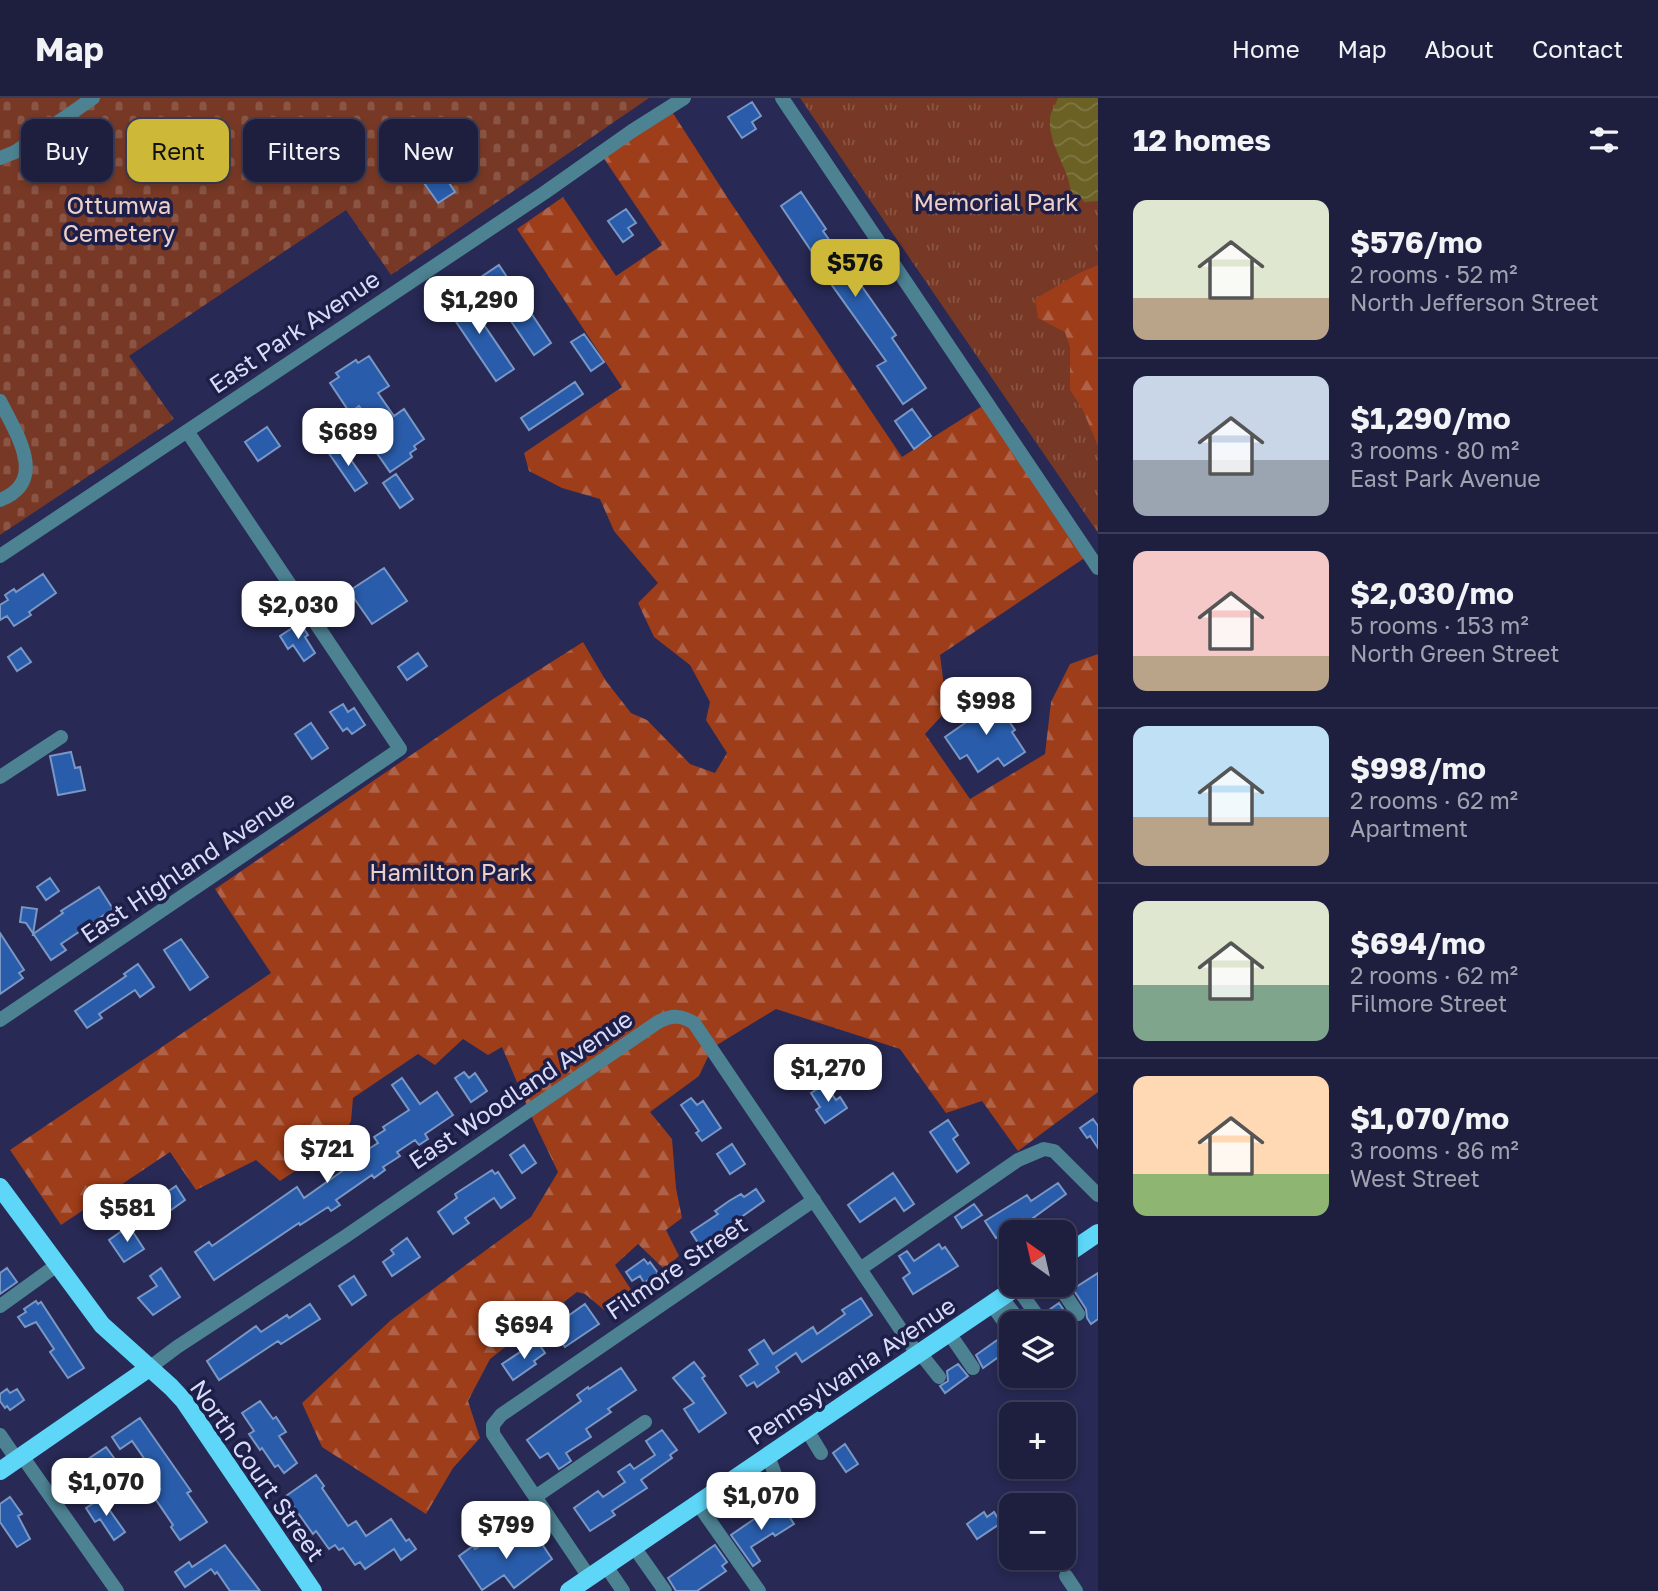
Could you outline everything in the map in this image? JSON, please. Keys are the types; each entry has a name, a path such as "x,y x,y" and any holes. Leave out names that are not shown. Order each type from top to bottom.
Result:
{"main road":[{"name":"North Court Street","path":"0,1187 102,1325 184,1401 313,1591"},
{"path":"1076,1247 1098,1233"},
{"name":"Pennsylvania Avenue","path":"569,1591 1003,1297"},
{"path":"0,1471 149,1368"}],"street":[{"path":"0,158 15,152 93,98"},
{"name":"East Park Avenue","path":"0,556 684,98"},
{"path":"782,98 1098,568"},
{"path":"0,401 24,448 27,467 22,484 13,495 0,500"},
{"name":"East Highland Avenue","path":"0,1020 400,749 187,431"},
{"path":"0,776 61,737"},
{"name":"East Woodland Avenue","path":"149,1368 658,1022 675,1016 684,1017 694,1023 814,1200"},
{"path":"860,1269 1018,1160 1044,1149 1054,1151 1098,1195"},
{"path":"814,1200 919,1354 939,1377"},
{"name":"Filmore Street","path":"535,1497 492,1434 493,1425 501,1415 814,1200"},
{"path":"0,1306 57,1265"},
{"path":"1067,1297 1079,1314"},
{"path":"997,1301 1008,1311"},
{"path":"997,1301 1002,1311"},
{"path":"949,1333 973,1368"},
{"path":"589,1577 535,1497 645,1422"},
{"path":"807,1430 821,1453"},
{"path":"0,1435 117,1591"},
{"path":"768,1456 778,1482 778,1497 772,1506"},
{"path":"698,1504 759,1591"},
{"path":"634,1547 665,1591"},
{"path":"606,1566 623,1591"},
{"path":"1066,1576 1076,1591"}],"green space":[{"name":"Ottumwa Cemetery","path":"0,98 649,98 391,275 346,210 129,356 174,419 0,535"},
{"name":"Memorial Park","path":"800,98 1098,98 1098,533 1096,530"},
{"name":"Hamilton Park","path":"669,107 902,457 987,403 1089,555 940,655 947,710 925,734 970,799 1045,754 1051,702 1070,664 1098,654 1098,1092 1018,1151 982,1101 946,1113 900,1049 776,1009 712,1048 699,1076 650,1112 672,1139 676,1188 682,1218 666,1230 679,1256 664,1269 638,1244 615,1265 632,1291 604,1310 585,1294 577,1292 490,1359 468,1401 480,1438 453,1468 426,1514 322,1447 302,1403 391,1320 531,1217 558,1172 502,1047 488,1055 463,1039 435,1065 418,1054 353,1098 351,1121 340,1141 280,1181 256,1160 196,1190 170,1152 61,1225 10,1150 271,973 215,889 493,699 583,642 606,681 631,713 647,720 690,764 715,773 727,753 706,720 710,702 690,665 654,637 638,603 658,583 614,531 600,499 562,488 529,471 524,453 622,387 517,229 563,197 616,276 662,245 601,154"},
{"path":"1098,265 1098,446 1082,408 1070,390 1070,347 1065,332 1038,318 1035,299"}],"water":[{"path":"1058,98 1098,98 1098,201 1084,202 1081,197 1071,193 1050,129 1050,116"}],"building":[{"path":"752,102 761,116 752,122 756,129 742,138 728,117"},
{"path":"423,182 448,182 455,192 438,203"},
{"path":"801,192 826,229 823,231 896,335 892,338 926,388 903,404 877,366 886,361 814,260 816,258 781,206"},
{"path":"626,209 636,223 628,228 633,235 623,242 608,221"},
{"path":"499,265 551,343 534,355 481,277"},
{"path":"461,291 514,369 496,381 444,304"},
{"path":"584,334 604,362 591,371 571,342"},
{"path":"369,356 389,386 378,393 394,416 404,409 424,439 414,446 416,449 410,453 412,457 390,472 365,436 375,429 359,406 350,413 330,383 339,377 336,373 356,360 358,363"},
{"path":"575,382 583,394 529,430 521,418"},
{"path":"912,409 931,436 914,449 895,421"},
{"path":"267,427 280,446 258,461 245,442"},
{"path":"340,444 367,483 355,491 328,452"},
{"path":"396,474 413,499 400,508 383,483"},
{"path":"384,568 407,601 372,624 349,591"},
{"path":"43,574 56,593 14,626 7,616 0,620 0,605 8,600 5,595 14,589 16,592"},
{"path":"300,623 315,653 304,661 293,645 288,649 280,636"},
{"path":"21,648 31,662 17,671 8,657"},
{"path":"418,653 427,666 407,680 398,667"},
{"path":"993,698 1015,730 1012,732 1025,752 1004,766 998,758 978,772 967,755 960,759 945,737 965,723 962,719"},
{"path":"343,704 348,712 354,708 365,725 352,734 347,728 343,731 330,712"},
{"path":"311,723 328,748 312,759 295,734"},
{"path":"71,752 75,768 80,767 85,790 58,795 50,756"},
{"path":"50,878 59,891 46,900 37,887"},
{"path":"99,887 113,909 61,944 66,950 51,960 33,934 63,913 61,911"},
{"path":"22,907 37,909 33,933 26,923 20,922"},
{"path":"0,933 24,970 19,973 23,978 0,994"},
{"path":"181,939 208,977 190,990 164,950"},
{"path":"138,964 154,987 140,997 135,990 99,1014 102,1018 87,1028 75,1011 126,976 124,974"},
{"path":"464,1072 469,1078 475,1073 487,1091 471,1102 455,1078"},
{"path":"402,1078 420,1104 437,1092 453,1115 425,1134 428,1139 419,1145 415,1140 397,1152 400,1156 383,1167 385,1170 374,1178 372,1175 336,1200 340,1205 331,1211 328,1207 300,1225 299,1223 214,1280 195,1252 209,1242 212,1246 297,1187 304,1198 378,1143 374,1137 385,1130 383,1127 409,1110 392,1085"},
{"path":"825,1084 836,1100 840,1097 847,1108 825,1123 816,1110 820,1107 811,1093"},
{"path":"691,1098 697,1105 703,1101 721,1128 702,1141 696,1133 699,1131 681,1105"},
{"path":"1093,1119 1098,1126 1098,1148 1080,1128"},
{"path":"948,1120 958,1135 953,1139 969,1163 957,1172 930,1132"},
{"path":"732,1144 745,1164 730,1174 717,1154"},
{"path":"524,1145 536,1163 522,1173 510,1155"},
{"path":"492,1170 495,1174 498,1172 515,1198 501,1208 494,1198 465,1218 469,1223 453,1234 438,1212 457,1198 455,1194"},
{"path":"893,1173 914,1204 904,1211 895,1198 860,1222 848,1205"},
{"path":"1058,1183 1066,1194 1030,1220 999,1220 999,1236 996,1238 985,1221 1027,1195 1031,1201"},
{"path":"176,1186 185,1200 164,1215 154,1201"},
{"path":"126,1189 137,1204 123,1213 113,1198"},
{"path":"756,1189 764,1201 700,1246 691,1232 718,1214 715,1211 729,1201 741,1194 744,1197"},
{"path":"974,1204 982,1215 962,1228 955,1217"},
{"path":"129,1226 144,1249 124,1262 109,1240"},
{"path":"407,1238 420,1257 392,1276 383,1262 394,1254 391,1250"},
{"path":"939,1244 942,1249 945,1247 958,1266 913,1294 903,1278 910,1273 899,1256 907,1251 914,1261"},
{"path":"644,1259 648,1264 650,1262 658,1273 644,1283 640,1276 632,1281 626,1272"},
{"path":"7,1268 17,1282 0,1294 0,1273"},
{"path":"161,1268 180,1297 153,1315 138,1298 157,1286 150,1276"},
{"path":"1098,1273 1098,1319 1091,1324 1086,1309 1076,1294 1076,1287"},
{"path":"354,1276 366,1295 352,1305 339,1286"},
{"path":"861,1298 872,1315 802,1362 796,1353 776,1367 779,1372 757,1387 754,1382 747,1386 740,1376 758,1364 749,1350 764,1340 773,1354 813,1327 817,1334 845,1314 842,1310"},
{"path":"36,1301 38,1304 41,1302 84,1368 68,1378 50,1352 54,1349 36,1322 25,1327 18,1317"},
{"path":"1059,1303 1064,1311 1047,1311"},
{"path":"310,1304 320,1319 281,1344 278,1341 219,1380 207,1361 256,1326 261,1332"},
{"path":"585,1304 599,1324 565,1347 556,1335 567,1328 561,1321"},
{"path":"999,1339 999,1357 983,1368 976,1355"},
{"path":"537,1341 545,1353 534,1361 536,1364 513,1380 502,1364"},
{"path":"694,1362 726,1413 699,1432 684,1409 694,1403 673,1378"},
{"path":"958,1364 968,1376 945,1393 940,1386 948,1381 947,1371"},
{"path":"621,1368 636,1390 608,1409 611,1412 586,1429 591,1437 566,1453 571,1461 559,1469 548,1453 540,1458 527,1440 581,1401 577,1395"},
{"path":"7,1389 10,1393 17,1389 24,1400 10,1410 0,1401 0,1394"},
{"path":"260,1401 286,1432 279,1436 297,1463 284,1473 278,1465 275,1467 262,1448 260,1450 249,1434 254,1431 242,1413"},
{"path":"140,1418 191,1491 187,1493 207,1522 180,1540 152,1494 160,1489 145,1466 148,1464 132,1441 120,1449 112,1437"},
{"path":"662,1430 677,1450 670,1455 672,1458 641,1480 647,1488 612,1511 615,1515 590,1531 574,1508 598,1491 603,1497 625,1482 618,1472 630,1464 634,1469 655,1455 646,1441"},
{"path":"845,1444 858,1464 846,1472 833,1453"},
{"path":"106,1447 117,1462 74,1490 62,1472 76,1462 79,1465"},
{"path":"316,1475 348,1526 356,1521 366,1536 391,1519 406,1541 409,1539 416,1549 401,1560 394,1549 365,1569 360,1562 355,1565 343,1548 339,1550 335,1545 329,1549 316,1531 313,1534 286,1496"},
{"path":"10,1497 22,1514 18,1516 30,1539 17,1547 0,1522 0,1504"},
{"path":"101,1498 125,1532 114,1540 100,1519 95,1522 86,1508"},
{"path":"763,1507 767,1514 772,1516 785,1510 794,1524 751,1547 760,1561 753,1566 731,1535 760,1515 758,1511"},
{"path":"984,1512 987,1517 994,1512 999,1520 999,1524 977,1539 967,1524"},
{"path":"529,1532 534,1540 538,1538 552,1559 514,1588 504,1575 482,1590 459,1556 493,1537 501,1549"},
{"path":"225,1545 260,1591 230,1591 217,1572 215,1574 211,1569 185,1587 175,1572 189,1562 192,1567"},
{"path":"715,1545 727,1562 722,1566 726,1571 697,1591 676,1591 668,1578"}]}
